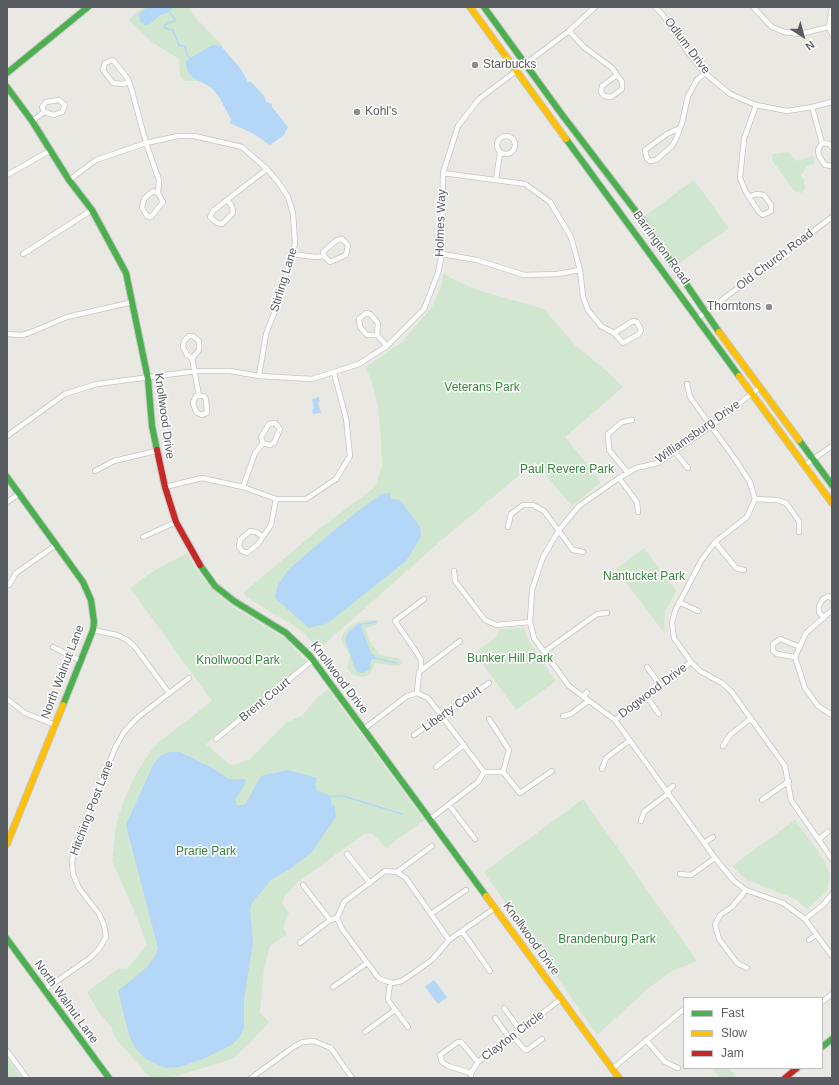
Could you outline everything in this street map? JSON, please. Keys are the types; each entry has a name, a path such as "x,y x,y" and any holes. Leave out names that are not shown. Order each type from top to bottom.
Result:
{"street":[{"path":"7,73 88,7"},
{"name":"Barrington Road","path":"470,7 832,503"},
{"name":"Barrington Road","path":"484,7 648,228 760,388 832,485"},
{"name":"Holmes Way","path":"7,436 65,394 97,384 196,372 230,371 259,376 312,379 359,364 387,346 424,309 438,273 442,254 443,173 458,126 479,99 569,31 595,7"},
{"name":"Odlum Drive","path":"655,7 663,15 687,51 705,73 730,94 756,105 787,111 832,102"},
{"path":"753,7 772,27 784,32 800,34 829,27"},
{"path":"832,7 829,27 832,34"},
{"path":"569,31 584,47 608,64 617,75 622,82 623,87 611,97 606,97 601,92 602,86 617,75"},
{"path":"129,82 123,84 113,83 104,70 105,63 113,60 120,66 129,82 146,143 159,180 158,193 163,202 151,217 147,216 142,208 144,199 153,191 158,193"},
{"path":"680,128 667,134 645,150 647,159 654,162 667,153 676,139 680,128 688,96 698,80 705,73"},
{"name":"Knollwood Drive","path":"7,87 32,121 69,180 92,210 126,273 148,378 156,451 164,487 176,522 195,559 215,586 234,601 286,633 313,660 619,1078"},
{"path":"59,100 65,105 62,112 54,115 44,112 42,107 46,102 59,100"},
{"path":"749,197 756,194 764,195 771,205 771,211 763,215 749,197 740,178 744,139 756,105"},
{"path":"812,107 822,143 818,152 821,161 826,166 832,166"},
{"path":"32,121 44,112"},
{"name":"Stirling Lane","path":"69,180 96,160 146,143 182,136 242,147 250,152 267,169 288,197 293,220 295,244 275,311 266,334 259,376"},
{"path":"496,179 500,153 497,148 497,143 504,136 511,136 514,140 514,145 508,153 500,153"},
{"path":"822,143 829,144 832,147"},
{"path":"7,175 50,150"},
{"path":"228,200 232,206 233,213 222,224 217,223 210,217 214,211 267,169"},
{"path":"443,173 525,184 550,202 571,237 580,270 583,297 588,310 601,326 614,333 621,342 626,343 639,334 641,328 637,322 633,321 614,333"},
{"path":"23,254 92,210"},
{"name":"Old Church Road","path":"698,318 832,217"},
{"path":"342,239 348,245 346,255 337,260 330,262 324,256 323,252 326,248 337,240 342,239"},
{"path":"293,254 315,257 324,256"},
{"path":"442,254 477,260 524,274 558,274 580,270"},
{"path":"7,334 29,333 67,317 133,302"},
{"path":"377,335 368,335 363,332 358,322 361,315 366,313 375,319 378,323 377,335 387,346"},
{"path":"192,358 200,350 198,341 193,336 189,336 184,341 183,347 186,355 192,358 196,372 199,396"},
{"path":"164,487 202,478 243,487 276,499 306,498 336,479 350,456 346,418 334,373"},
{"path":"687,384 690,397 750,482 755,499 747,517 715,542 701,561 679,602 672,623 674,638 700,671 722,682 731,691 785,766 789,781 791,800 832,859"},
{"name":"Williamsburg Drive","path":"760,388 711,426 658,463 636,468 579,506 559,530 543,557 534,584 530,622 534,638 570,686 615,720 715,858 734,881 746,890 783,903 805,919 832,956"},
{"path":"628,473 609,450 608,434 622,422 632,420"},
{"path":"243,487 255,454 262,443 261,437 269,424 275,423 279,425 280,429 274,442 270,445 262,443"},
{"path":"805,465 832,446"},
{"path":"95,471 114,461 156,451"},
{"path":"674,451 688,468"},
{"name":"North Walnut Lane","path":"7,478 80,577 89,593 93,613 93,630 7,844"},
{"path":"619,478 637,502 638,512"},
{"path":"7,502 19,494"},
{"path":"263,537 256,532 250,531 240,540 239,547 244,552 249,552 258,544 263,537 271,525 276,499"},
{"path":"755,499 778,500 786,504 799,521 799,532"},
{"path":"508,527 511,514 523,505 533,505 544,511 573,550 583,552"},
{"path":"143,537 176,522"},
{"path":"715,542 736,568 744,570"},
{"path":"9,585 16,573 56,545"},
{"path":"454,571 455,581 485,620 496,625 530,622"},
{"path":"824,618 819,612 819,606 823,599 829,596 832,599"},
{"path":"417,693 419,672 421,670 421,660 395,621 424,600"},
{"path":"679,602 698,611"},
{"path":"832,610 806,633 798,646 795,657 805,688 818,706 832,715"},
{"path":"544,652 597,614 607,613"},
{"path":"93,630 117,635 131,643 169,694"},
{"path":"795,657 777,654 773,651 773,644 780,639 798,646"},
{"path":"421,670 460,642"},
{"path":"53,647 81,661"},
{"name":"Brent Court","path":"216,739 313,660"},
{"name":"Dogwood Drive","path":"615,720 692,662"},
{"path":"647,667 660,685"},
{"name":"Hitching Post Lane","path":"44,990 90,958 99,949 106,937 104,925 99,914 79,888 73,874 72,862 74,848 120,738 138,717 189,678"},
{"name":"Liberty Court","path":"414,735 490,683"},
{"path":"583,697 587,692"},
{"path":"364,729 407,696 417,693 428,698 484,772"},
{"path":"647,697 659,714"},
{"path":"7,699 25,713 55,724"},
{"path":"563,716 588,701"},
{"path":"489,719 509,750 503,772"},
{"path":"722,746 730,735 750,719"},
{"path":"602,769 606,758 629,741"},
{"path":"436,766 464,745"},
{"path":"503,772 520,794 552,771"},
{"path":"484,772 503,772"},
{"path":"430,819 478,782 484,772"},
{"path":"762,800 789,781"},
{"path":"641,821 644,812 673,786"},
{"path":"449,805 475,839"},
{"path":"819,839 828,832"},
{"path":"704,843 713,837"},
{"path":"397,872 432,846"},
{"path":"347,854 370,883"},
{"path":"680,874 691,875 715,858"},
{"path":"449,940 406,878 397,872 385,871 344,902 337,918 342,929 380,979 390,983 396,983 432,960 449,940 495,908"},
{"path":"303,885 330,920"},
{"path":"431,914 466,890"},
{"path":"746,890 732,907 720,915 715,925 719,939 737,963 747,968"},
{"path":"805,919 824,906 832,894"},
{"path":"300,943 330,920 337,918"},
{"path":"462,932 490,971"},
{"path":"809,940 816,935"},
{"name":"North Walnut Lane","path":"7,939 108,1078"},
{"path":"333,987 367,962"},
{"path":"390,983 388,996 395,1010 408,1027"},
{"path":"823,1001 832,994"},
{"name":"Clayton Circle","path":"471,1075 478,1062 561,999"},
{"path":"504,1008 520,1030"},
{"path":"365,1032 395,1010"},
{"path":"612,1068 683,1010"},
{"path":"495,1018 511,1038 524,1049 527,1050 542,1039"},
{"path":"646,1040 665,1062 678,1068"},
{"path":"252,1078 295,1046 303,1042 314,1041 331,1048 352,1078"},
{"path":"471,1075 448,1066 442,1062 440,1055 458,1042 461,1042 478,1062"},
{"path":"7,1051 27,1078"},
{"path":"785,1078 796,1069"}],"green space":[{"path":"143,7 188,7 193,15 222,45 222,48 220,46 212,45 190,59 187,64 187,71 192,77 200,81 185,81 180,76 179,59 152,42 129,20"},
{"path":"789,152 796,161 813,156 815,163 807,166 801,176 805,180 803,184 806,186 802,193 794,191 772,160 773,154"},
{"path":"694,180 729,228 676,266 642,218"},
{"name":"Veterans Park","path":"443,274 474,289 544,309 574,344 609,373 623,387 565,437 601,482 572,506 535,462 437,544 319,649 299,629 248,598 243,593 319,529 375,487 382,467 381,440 378,406 366,367 402,342 432,307 442,284"},
{"name":"Nantucket Park","path":"644,548 676,591 665,612 665,634 616,569"},
{"name":"Prarie Park","path":"187,553 199,573 215,592 230,605 286,639 306,661 305,664 206,744 230,765 238,764 250,759 287,722 302,716 315,700 328,689 424,820 386,848 373,834 364,834 298,882 285,896 282,903 289,913 283,927 287,934 270,946 264,968 260,1013 269,1022 247,1046 233,1058 223,1062 169,1078 152,1078 116,1039 111,1027 99,1012 87,992 119,968 127,969 147,945 137,917 112,861 116,825 123,803 135,776 150,752 159,742 212,701 130,588 152,572"},
{"path":"376,620 378,622 376,625 365,628 369,640 380,655 397,658 400,660 401,664 398,666 375,663 369,675 363,677 353,675 347,668 350,656 341,640 344,632 350,626 360,621"},
{"name":"Bunker Hill Park","path":"524,628 529,642 556,681 516,710 475,653 496,637 499,629"},
{"name":"Brandenburg Park","path":"583,799 697,961 672,971 650,987 597,1035 484,872"},
{"path":"795,820 824,860 830,874 828,888 824,894 807,909 797,900 745,879 732,866"},
{"path":"9,1060 21,1078 7,1078 7,1062"},
{"path":"712,1069 730,1069 735,1075 732,1078 720,1078"}],"water":[{"path":"147,7 173,7 169,12 160,15 150,24 145,25 140,22 139,14"},
{"path":"212,45 221,46 240,68 248,82 251,82 264,96 266,102 272,104 272,107 288,127 284,135 270,145 254,134 230,123 231,119 219,97 212,88 192,77 187,71 186,62 189,57 192,57"},
{"path":"319,397 320,402 318,402 321,413 313,414 312,410 314,409 312,399"},
{"path":"390,493 391,499 400,500 420,527 421,537 406,561 328,623 309,628 275,598 278,585 289,569 349,518 381,494"},
{"path":"360,623 363,624 361,627 371,653 375,656 375,659 371,660 370,669 363,673 358,672 355,668 345,640 349,631"},
{"name":"Prarie Park","path":"169,752 180,752 214,769 229,779 246,779 244,786 235,800 237,805 243,805 246,803 261,776 287,770 317,778 315,784 317,791 331,796 331,803 335,807 336,817 312,852 290,869 271,880 251,904 250,911 253,942 244,1000 244,1028 240,1036 233,1044 203,1059 179,1067 166,1068 146,1059 135,1048 129,1035 118,991 147,967 155,956 158,948 126,825 153,765 160,756"},
{"path":"434,980 447,997 438,1004 425,987"}],"waterway":[{"path":"169,12 176,20 165,25 165,28 173,30 179,45 185,47 189,57"},
{"path":"363,624 376,622"},
{"path":"375,658 396,663"},
{"path":"331,796 343,796 402,814"}],"traffic: fast":[{"path":"7,73 88,7"},
{"path":"484,7 563,116 641,218 719,332"},
{"path":"7,87 32,121 69,180 92,210 126,273 148,379 152,426 157,450"},
{"path":"566,139 739,376"},
{"path":"799,440 832,485"},
{"path":"7,477 83,582 91,600 94,622 93,630 63,705"},
{"path":"200,565 215,586 234,601 286,633 310,656 486,896"},
{"path":"7,939 109,1078"},
{"path":"823,1046 832,1039"}],"traffic: slow":[{"path":"470,7 566,139"},
{"path":"719,332 799,440"},
{"path":"739,376 832,503"},
{"path":"7,844 63,705"},
{"path":"486,896 619,1078"}],"traffic: jam":[{"path":"157,450 165,487 176,522 200,565"},
{"path":"785,1078 796,1069"}],"place":[{"name":"Starbucks","path":"475,65"},
{"name":"Kohl's","path":"357,112"},
{"name":"Thorntons","path":"769,307"}],"park label":[{"name":"Paul Revere Park","path":"567,470"},
{"name":"Knollwood Park","path":"238,661"}]}
